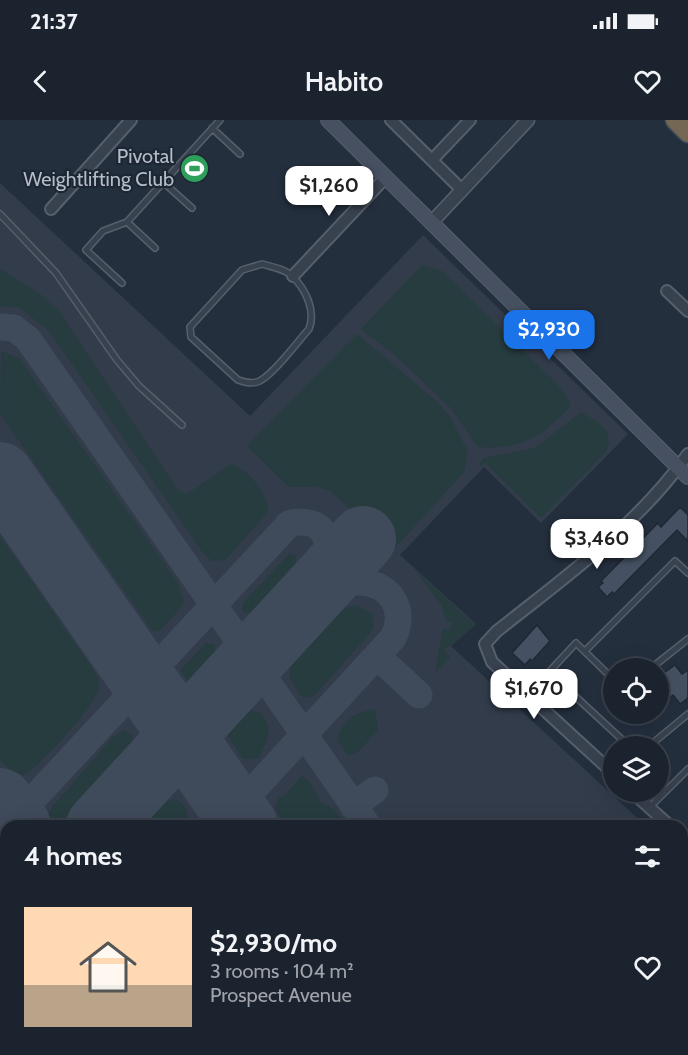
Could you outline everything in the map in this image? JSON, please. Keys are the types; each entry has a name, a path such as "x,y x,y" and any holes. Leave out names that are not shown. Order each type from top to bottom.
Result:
{"highway":[{"path":"675,120 688,133"}],"main road":[{"path":"328,120 683,472"}],"street":[{"path":"51,208 131,120"},
{"path":"391,120 462,190"},
{"path":"432,160 470,120"},
{"path":"431,223 528,120"},
{"path":"292,276 386,177"},
{"path":"667,291 688,312"},
{"path":"603,764 492,662 485,644 582,564 668,482 683,472 688,454"},
{"path":"643,802 663,820"}],"lane":[{"path":"122,283 86,250 103,231 127,222 220,120"},
{"path":"212,128 240,154"},
{"path":"163,182 192,208"},
{"path":"0,214 56,273 117,360 139,386 182,425"},
{"path":"127,222 155,248"},
{"path":"262,264 292,276 309,303 312,321 309,329 258,382 238,380 191,337 190,327 196,318 242,270 262,264"},
{"path":"585,651 675,561 688,573"},
{"path":"664,658 688,639"},
{"path":"528,695 576,643 603,669"},
{"path":"549,672 618,736"},
{"path":"661,736 688,714"},
{"path":"669,789 688,769"},
{"path":"649,808 655,802"}],"shaded area":[{"path":"0,183 250,416 423,235 628,434 541,523 484,467 400,555 476,624 451,646 603,786 603,802 620,802 640,820 0,820"}],"green space":[{"path":"422,265 442,271 563,390 571,405 541,433 507,446 478,447 450,407 397,357 361,329"},
{"path":"0,269 40,294 59,311 178,490 186,494 231,464 244,471 256,483 265,498 268,512 225,560 212,561 203,553 49,331 20,308 0,306"},
{"path":"357,334 436,401 451,418 468,452 464,472 395,548 330,491 318,487 289,487 247,446"},
{"path":"1,351 19,358 178,583 184,601 180,609 158,632 151,629 0,414"},
{"path":"581,412 599,423 607,432 606,452 541,518 485,463 481,467 479,465 483,458 535,448"},
{"path":"0,536 98,677 99,683 89,706 67,734 42,760 23,775 9,769 0,760"},
{"path":"290,553 296,556 296,565 255,611 246,613 242,610 243,603"},
{"path":"416,571 475,625 444,650 450,658 435,672 443,628 448,631 453,623 446,621 441,605"},
{"path":"356,605 372,614 374,626 371,632 315,695 310,698 301,696 290,679 289,666 341,610"},
{"path":"206,643 215,645 215,655 190,684 180,670"},
{"path":"375,709 378,730 360,750 349,756 337,740 343,727 356,715"},
{"path":"250,710 260,713 265,719 268,735 259,758 244,759 227,736 242,716"},
{"path":"125,730 133,736 132,742 64,820 49,820 49,813 53,806 113,737"},
{"path":"302,776 309,781 322,804 334,809 343,820 283,820 275,809 278,799 286,794"},
{"path":"173,799 181,803 186,810 188,820 147,820 162,804"}],"building":[{"path":"680,507 688,515 688,541 677,530 614,594 612,592 607,597 598,587 603,583 601,581 658,523 661,527"},
{"path":"537,625 550,641 532,661 530,659 525,665 512,653"},
{"path":"675,665 682,674 688,670 688,698 680,704 673,695 669,698 669,669"}],"taxiway":[{"path":"0,327 14,328 28,339 364,820"},
{"path":"0,479 37,532"},
{"path":"14,820 290,523 307,523 318,527 325,535 326,557 313,594"},
{"path":"226,820 393,638 397,628 397,608 388,593 380,587 353,582 335,585 313,594"},
{"path":"377,656 419,695"},
{"path":"353,806 375,790"}],"runway":[{"path":"0,475 241,820"},
{"path":"105,820 363,539"},
{"path":"0,801 14,820"}],"place":[{"name":"Pivotal Weightlifting Club","path":"195,168"}]}
